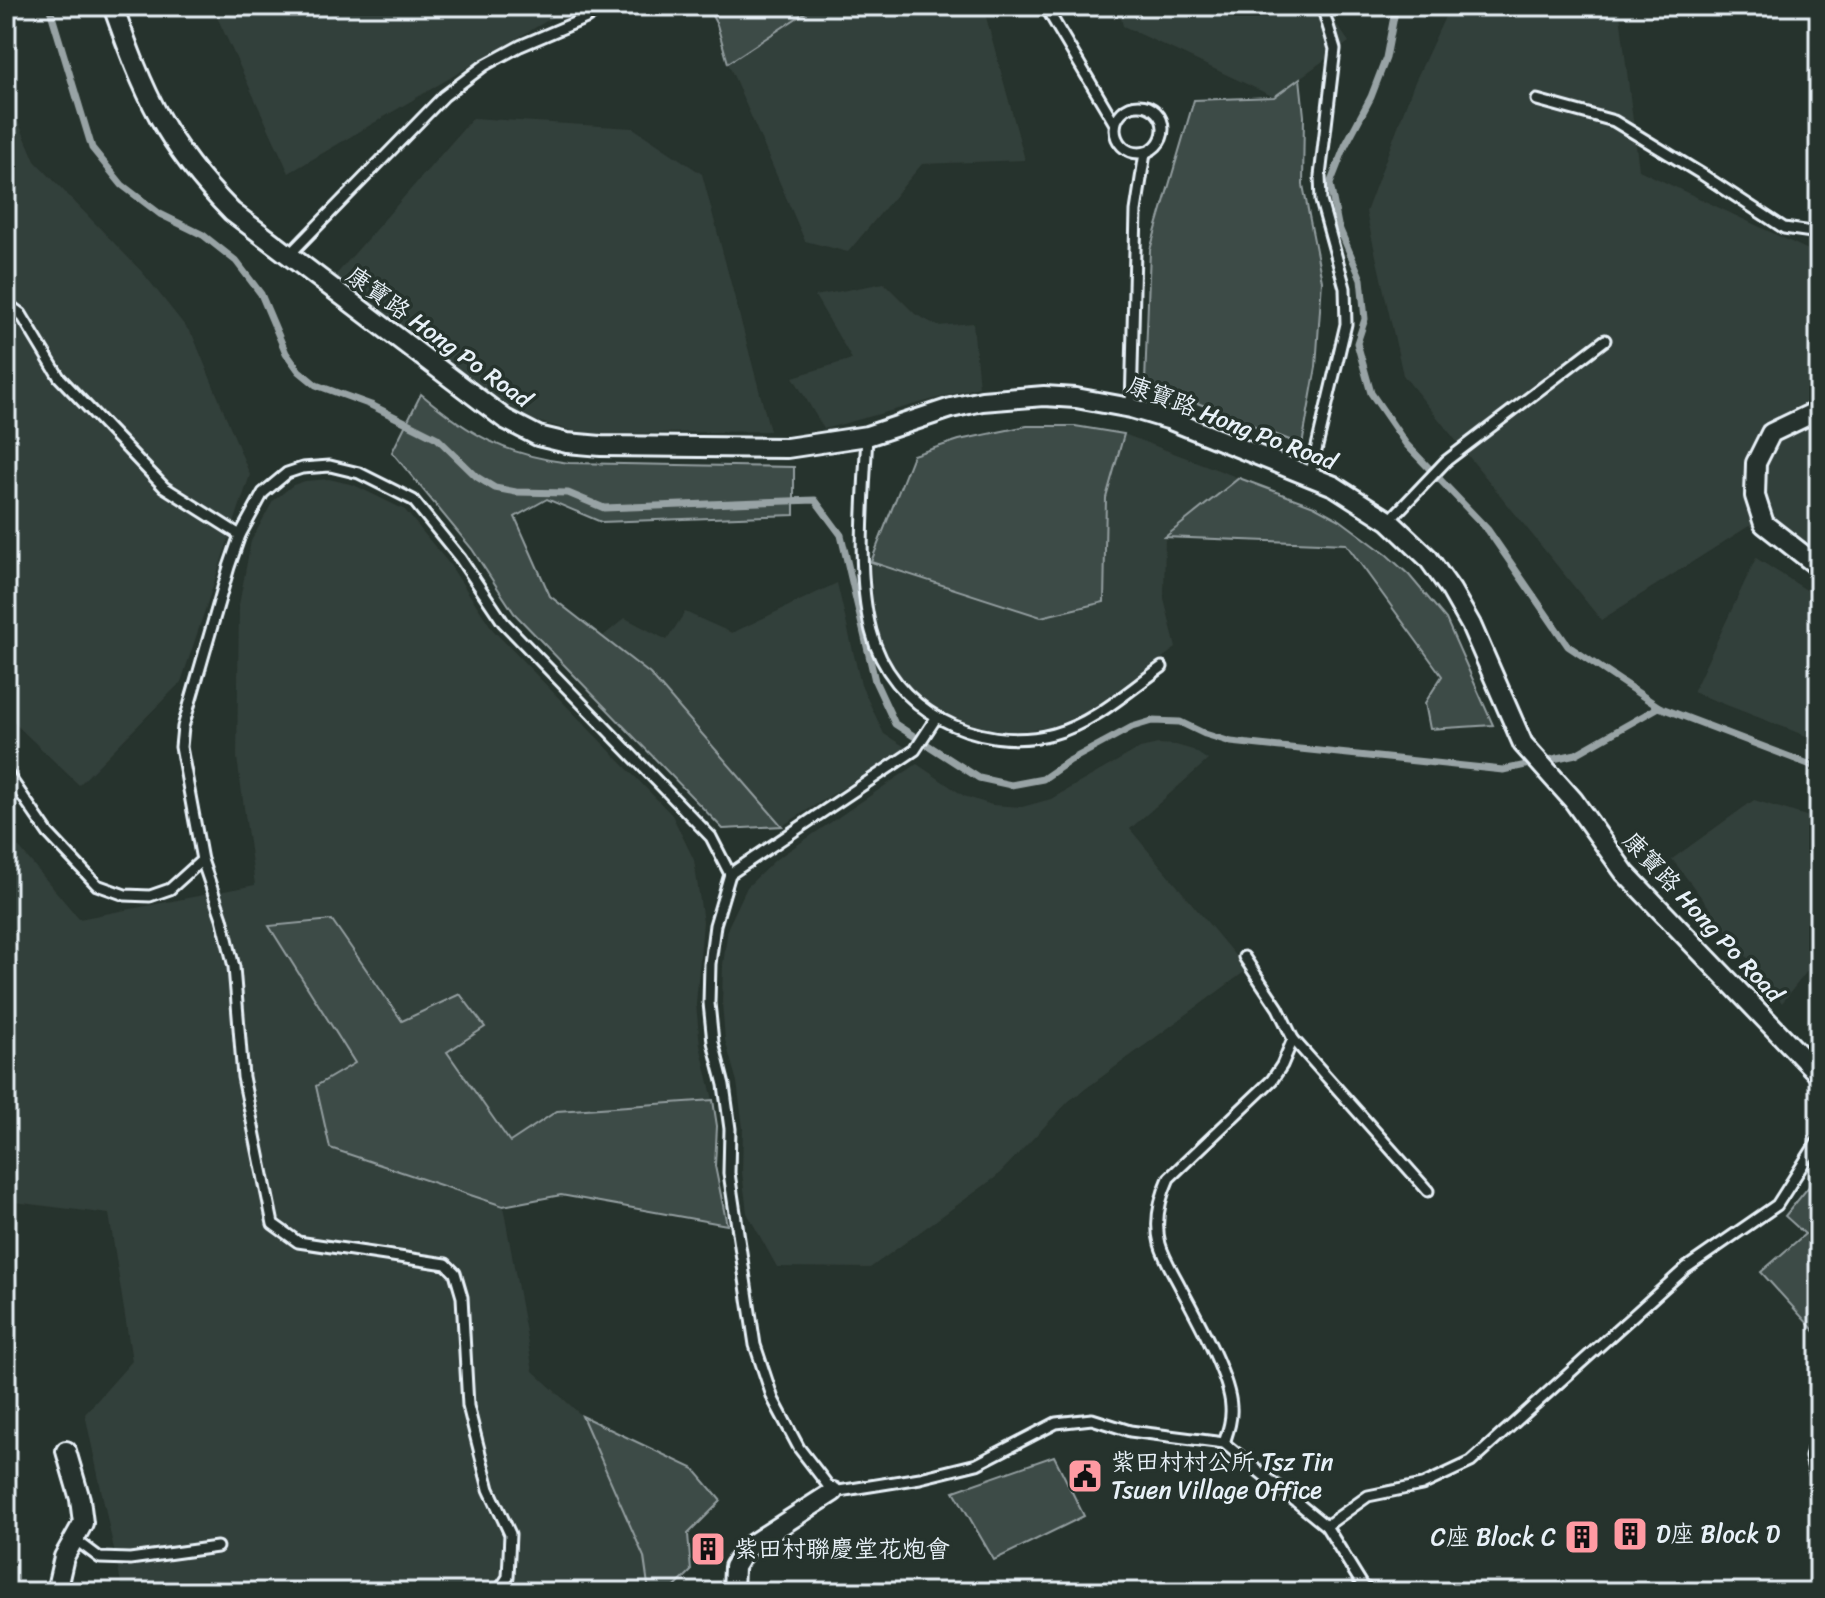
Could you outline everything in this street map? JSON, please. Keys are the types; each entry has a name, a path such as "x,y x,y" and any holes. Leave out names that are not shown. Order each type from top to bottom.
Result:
{"street":[{"name":"康寶路 Hong Po Road","path":"113,6 146,97 175,146 232,212 505,419 538,436 601,446 787,448 867,436 951,408 1013,397 1076,398 1131,408 1168,419 1334,486 1389,521 1428,558 1471,625 1523,744 1573,800 1625,873 1819,1075"},
{"path":"1819,410 1771,433 1756,463 1755,496 1764,524 1819,567"},
{"path":"56,1592 64,1557 83,1523 80,1499 66,1451"},
{"path":"733,1592 734,1567 746,1548 833,1492"}],"lane":[{"path":"288,256 444,96 485,65 520,46 586,18 603,6"},
{"path":"1045,6 1115,124"},
{"path":"1310,476 1346,324 1345,288 1321,201 1320,176 1335,49 1322,6"},
{"path":"1537,100 1614,121 1784,228 1819,233"},
{"path":"1130,106 1146,106 1159,114 1164,129 1159,144 1145,153 1129,152 1122,147 1115,133 1115,124 1118,116 1130,106"},
{"path":"1131,408 1136,211 1145,153"},
{"path":"6,303 21,314 59,377 164,487 240,535"},
{"path":"1389,521 1446,461 1605,340"},
{"path":"867,436 863,537 866,605 871,632 881,658 895,681 914,702 936,718 973,734 1013,739 1053,734 1090,718 1162,667"},
{"path":"498,1592 508,1577 510,1534 489,1489 468,1406 462,1297 455,1273 446,1264 298,1242 273,1224 243,1077 234,967 222,918 202,860 181,747 183,727 240,535 263,493 287,473 302,468 330,466 359,473 413,500 460,558 503,622 711,837 730,874"},
{"path":"936,718 915,750 730,874 715,925 709,1003 713,1042 730,1129 729,1173 755,1345 779,1411 799,1448 833,1492 920,1478 977,1464 1056,1423 1092,1419 1130,1431 1224,1443 1326,1526 1363,1586 1371,1592"},
{"path":"6,772 48,833 97,885 125,895 150,896 170,889 202,860"},
{"path":"1244,957 1278,1008 1293,1039 1428,1191"},
{"path":"1224,1443 1231,1424 1232,1404 1208,1343 1160,1245 1157,1228 1160,1202 1169,1178 1272,1080 1293,1039"},
{"path":"1326,1526 1368,1496 1422,1485 1471,1462 1686,1268 1777,1205 1819,1139"},
{"path":"1818,1494 1811,1457 1819,1424"},
{"path":"76,1540 100,1558 130,1559 217,1547"}],"shaded area":[{"path":"212,6 572,6 289,173"},
{"path":"707,6 815,6 728,63 717,25"},
{"path":"815,6 983,6 1025,160 922,164 848,252 805,241 728,63"},
{"path":"1118,6 1324,6 1349,42 1274,97 1123,26"},
{"path":"1450,6 1619,6 1639,170 1819,255 1819,578 1749,526 1601,620 1403,375 1366,212 1413,86"},
{"path":"1300,78 1304,116 1303,185 1322,281 1316,367 1302,445 1145,382 1150,250 1194,100 1274,97"},
{"path":"6,93 35,161 143,273 193,336 250,475 181,682 79,785 6,715"},
{"path":"473,118 633,128 702,174 770,431 581,433 532,420 488,397 334,277"},
{"path":"884,283 915,314 938,326 973,323 979,387 824,429 793,377 852,359 815,296"},
{"path":"421,394 489,441 546,459 569,463 794,467 794,515 601,522 547,499 515,517 550,596 650,674 782,826 723,829 514,613 472,549 392,452"},
{"path":"1027,426 1075,426 1124,434 1106,498 1104,602 1041,617 871,562 913,455 959,440"},
{"path":"1124,434 1239,478 1165,537 1164,598 1176,648 1087,712 1051,727 1013,732 975,727 940,711 919,696 901,677 887,655 878,631 871,562 1041,617 1104,601 1106,498"},
{"path":"1239,478 1314,506 1340,520 1409,575 1446,619 1493,725 1430,729 1425,703 1442,676 1346,544 1165,537"},
{"path":"329,479 354,485 405,510 450,565 493,630 672,815 694,860 703,922 696,1004 700,1045 717,1126 715,1166 727,1225 561,1195 503,1206 533,1371 582,1416 644,1557 649,1592 123,1592 85,1414 132,1361 109,1214 6,1201 6,832 79,919 255,885 237,758 239,605 251,541 273,501 293,485"},
{"path":"1756,558 1819,598 1819,741 1693,692"},
{"path":"837,583 861,685 884,734 907,748 782,826 650,675 602,637 625,618 667,640 685,612 732,633"},
{"path":"1158,744 1193,750 1208,760 1130,829 1247,970 1069,1101 996,1177 870,1268 777,1267 747,1213 742,1172 743,1128 737,1082 725,1040 722,1003 728,927 747,887 775,860 917,764 964,796 992,805 1022,807 1051,799 1140,748"},
{"path":"1754,800 1819,820 1819,956 1782,1003 1672,859"},
{"path":"332,920 402,1021 460,994 485,1027 447,1052 510,1142 557,1111 713,1100 717,1126 715,1166 727,1225 561,1195 503,1206 330,1148 316,1086 355,1063 269,926"},
{"path":"1819,1174 1819,1336 1761,1272 1805,1234 1785,1216"},
{"path":"582,1416 694,1469 721,1501 688,1534 691,1571 670,1592 649,1592 644,1557"},
{"path":"1054,1456 1084,1516 994,1560 954,1491"}],"waterway":[{"path":"49,6 92,148 122,185 160,214 203,235 236,261 261,294 286,353 299,371 316,385 371,405 437,438 477,477 495,488 516,492 568,493 604,508 815,500 841,535 875,681 895,724 979,778 1011,785 1043,779 1069,761 1132,727 1152,721 1180,722 1231,742 1503,770 1576,754 1659,707 1819,768"},
{"path":"1396,6 1386,58 1330,184 1338,225 1361,279 1365,319 1357,343 1371,393 1406,444 1488,530 1568,646 1659,707"}],"place":[{"name":"紫田村村公所 Tsz Tin Tsuen Village Office","path":"1085,1476"},
{"name":"D座 Block D","path":"1630,1534"},
{"name":"C座 Block C","path":"1582,1537"},
{"name":"紫田村聯慶堂花炮會","path":"708,1549"}]}
